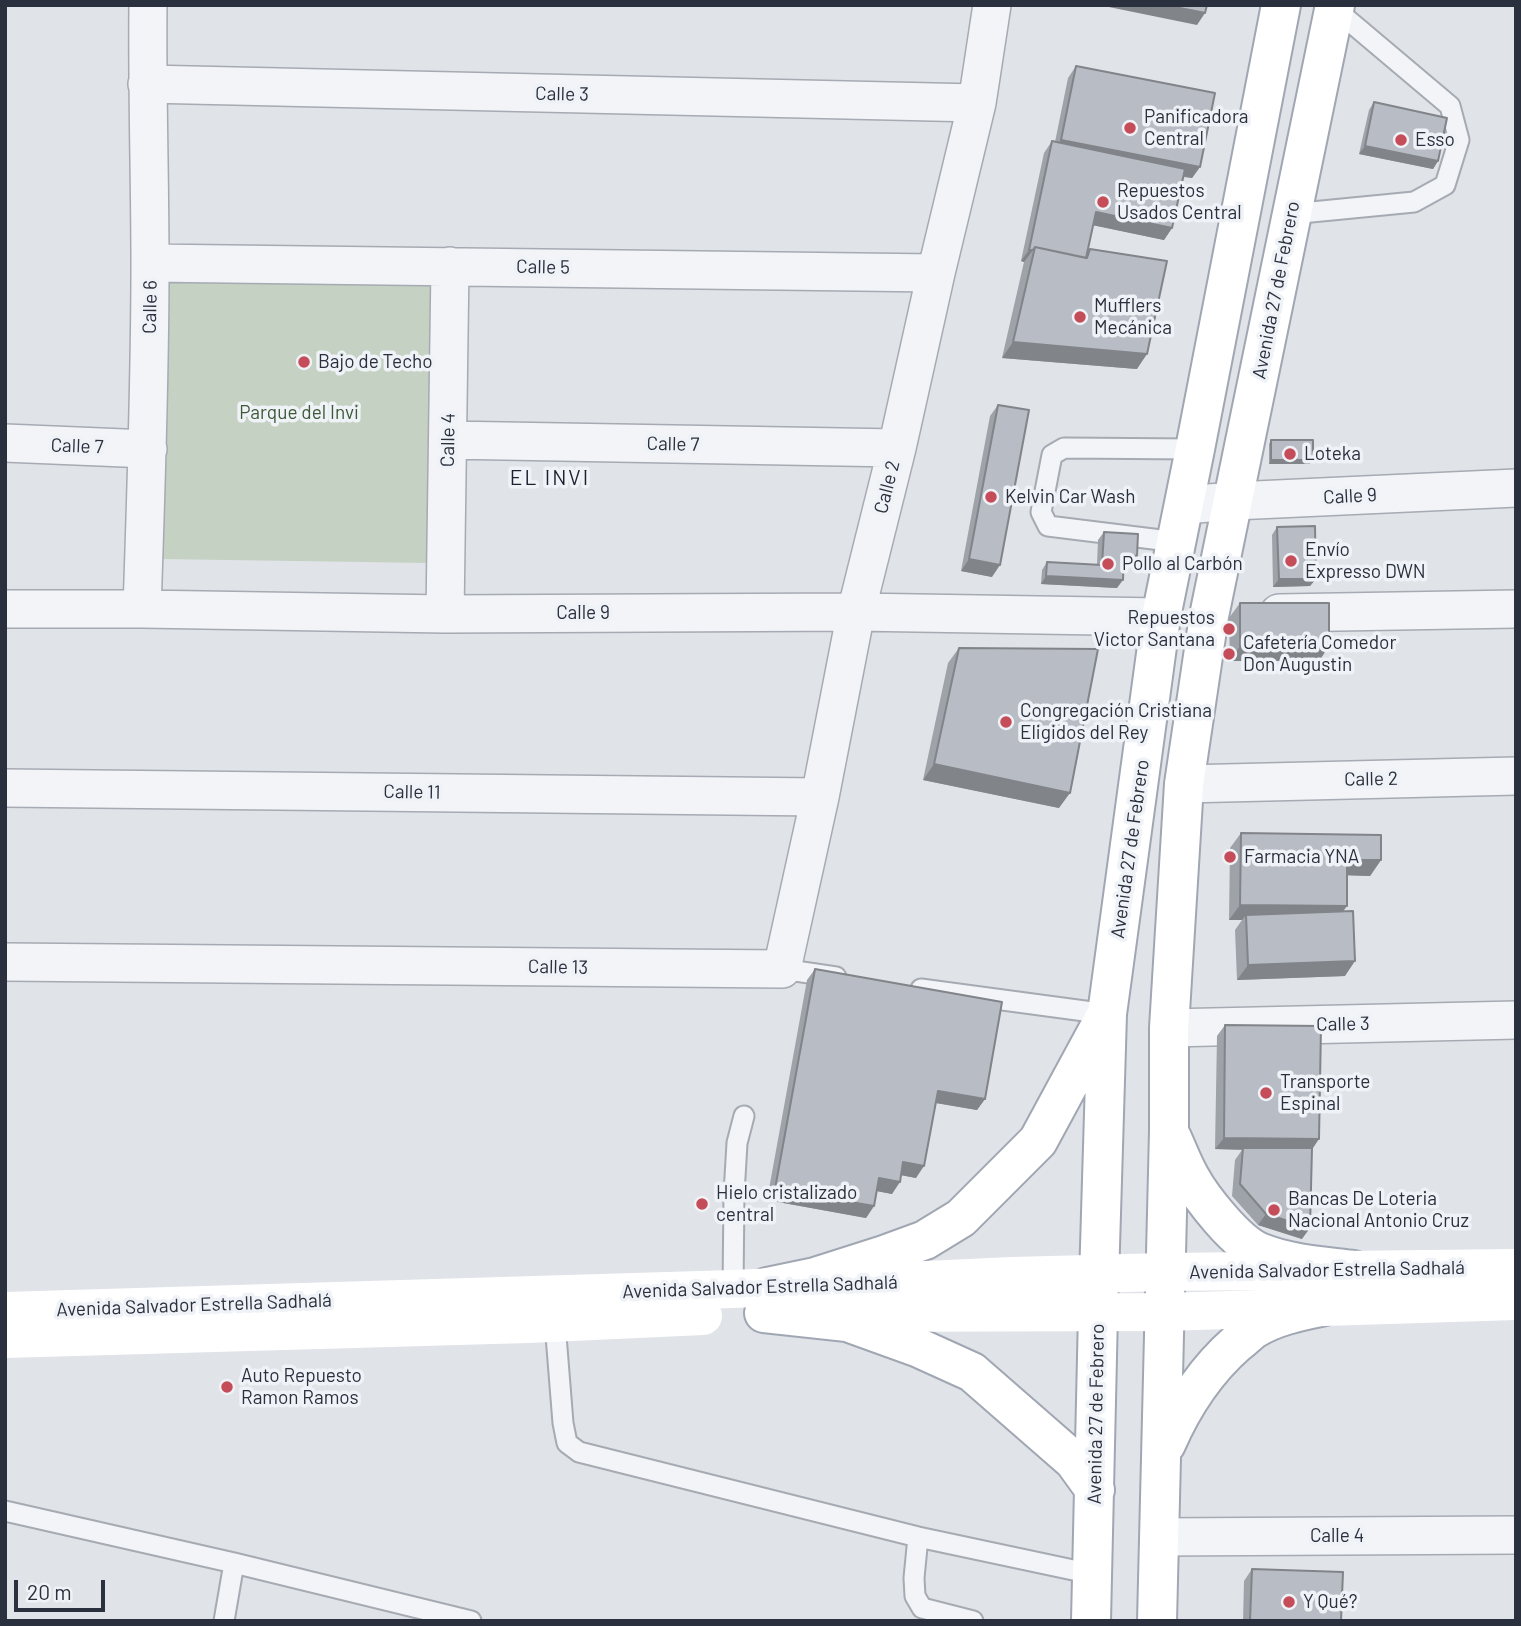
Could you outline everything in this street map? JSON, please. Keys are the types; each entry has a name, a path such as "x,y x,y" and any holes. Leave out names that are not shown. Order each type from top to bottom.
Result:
{"main road":[{"name":"Avenida 27 de Febrero","path":"1091,1621 1107,1014 1161,617 1281,5"},
{"name":"Avenida 27 de Febrero","path":"1157,1621 1163,1452 1169,1028 1185,784 1209,616 1335,7"},
{"path":"755,1297 925,1240 961,1218 1038,1141 1107,1014"},
{"path":"1169,1131 1197,1187 1228,1228 1256,1251 1291,1261 1354,1270"},
{"name":"Avenida Salvador Estrella Sadhalá","path":"5,1311 755,1297 1100,1274 1516,1268"},
{"path":"755,1297 847,1322 972,1371 1074,1461 1095,1490"},
{"name":"Avenida Salvador Estrella Sadhalá","path":"5,1339 555,1323 755,1297 1098,1313 1516,1301"},
{"path":"1163,1452 1178,1416 1199,1383 1225,1354 1254,1329 1289,1313 1325,1306"}],"street":[{"name":"Calle 6","path":"142,609 148,449 150,263 148,5"},
{"name":"Calle 2","path":"782,970 820,797 856,612 977,103 992,5"},
{"name":"Calle 3","path":"147,85 977,103"},
{"name":"Calle 5","path":"150,263 936,273"},
{"name":"Calle 4","path":"445,614 450,266"},
{"name":"Calle 7","path":"448,440 897,448"},
{"name":"Calle 7","path":"5,443 148,449"},
{"name":"Calle 9","path":"1184,505 1516,488"},
{"path":"1267,613 1516,608"},
{"name":"Calle 9","path":"5,609 445,614 856,612 1161,617"},
{"name":"Calle 2","path":"1185,784 1516,776"},
{"name":"Calle 11","path":"5,788 820,797"},
{"name":"Calle 13","path":"5,962 782,970"},
{"name":"Calle 3","path":"1169,1028 1516,1020"},
{"name":"Calle 4","path":"1159,1537 1516,1535"}],"lane":[{"path":"1291,214 1414,202 1445,185 1459,140 1450,106 1335,7"},
{"path":"1177,542 1048,526 1041,512 1052,455 1064,448 1195,449"},
{"name":"Calle 13","path":"782,970 850,979"},
{"path":"904,986 1107,1014"},
{"path":"744,1116 737,1143 734,1194 755,1297"},
{"path":"555,1323 563,1423 567,1443 579,1452 918,1537 1092,1574"},
{"path":"5,1511 471,1621"},
{"path":"918,1537 914,1587 915,1597 922,1608 973,1621"},
{"path":"224,1621 234,1563"}],"green space":[{"name":"Parque del Invi","path":"166,264 436,268 431,563 161,559"}],"building":[{"path":"1165,5 1207,5 1205,13"},
{"name":"Panificadora Central","path":"1076,66 1215,93 1200,167 1061,140"},
{"name":"Esso","path":"1374,102 1447,118 1438,161 1365,146"},
{"name":"Repuestos Usados Central","path":"1052,141 1185,169 1172,228 1096,212 1086,258 1035,247 1029,250"},
{"name":"Mufflers Mecánica","path":"1035,247 1087,258 1090,249 1167,261 1147,354 1013,342"},
{"name":"Kelvin Car Wash","path":"998,405 1029,410 1000,565 969,559"},
{"name":"Loteka","path":"1271,440 1313,440 1313,460 1271,460"},
{"name":"Envío Expresso DWN","path":"1315,526 1316,579 1279,579 1277,527"},
{"path":"1104,532 1138,534 1137,556 1124,555 1123,580 1046,576 1047,562 1102,565"},
{"path":"1240,603 1329,603 1329,646 1240,646"},
{"name":"Congregación Cristiana Eligidos del Rey","path":"959,648 1098,649 1070,793 934,764"},
{"path":"1241,833 1381,835 1381,860 1347,860 1347,906 1240,905"},
{"path":"1353,911 1355,961 1248,965 1246,915"},
{"path":"815,969 1002,1002 985,1099 938,1091 924,1166 903,1162 900,1182 879,1178 874,1206 775,1189"},
{"name":"Transporte Espinal","path":"1225,1025 1321,1026 1319,1139 1224,1138"},
{"name":"Bancas De Loteria Nacional Antonio Cruz","path":"1243,1148 1312,1148 1310,1228 1266,1214 1240,1184"},
{"name":"Y Qué?","path":"1252,1569 1343,1572 1341,1621 1250,1621"}],"place":[{"name":"Panificadora Central","path":"1130,128"},
{"name":"Esso","path":"1401,140"},
{"name":"Repuestos Usados Central","path":"1103,202"},
{"name":"Mufflers Mecánica","path":"1080,317"},
{"name":"Bajo de Techo","path":"304,362"},
{"name":"Loteka","path":"1290,454"},
{"name":"Kelvin Car Wash","path":"991,497"},
{"name":"Envío Expresso DWN","path":"1291,561"},
{"name":"Pollo al Carbón","path":"1108,564"},
{"name":"Repuestos Victor Santana","path":"1229,629"},
{"name":"Cafetería Comedor Don Augustin","path":"1229,654"},
{"name":"Congregación Cristiana Eligidos del Rey","path":"1006,722"},
{"name":"Farmacia YNA","path":"1230,857"},
{"name":"Transporte Espinal","path":"1266,1093"},
{"name":"Hielo cristalizado central","path":"702,1204"},
{"name":"Bancas De Loteria Nacional Antonio Cruz","path":"1274,1210"},
{"name":"Auto Repuesto Ramon Ramos","path":"227,1387"},
{"name":"Y Qué?","path":"1289,1602"}],"district":[{"name":"EL INVI","path":"550,478"}]}
